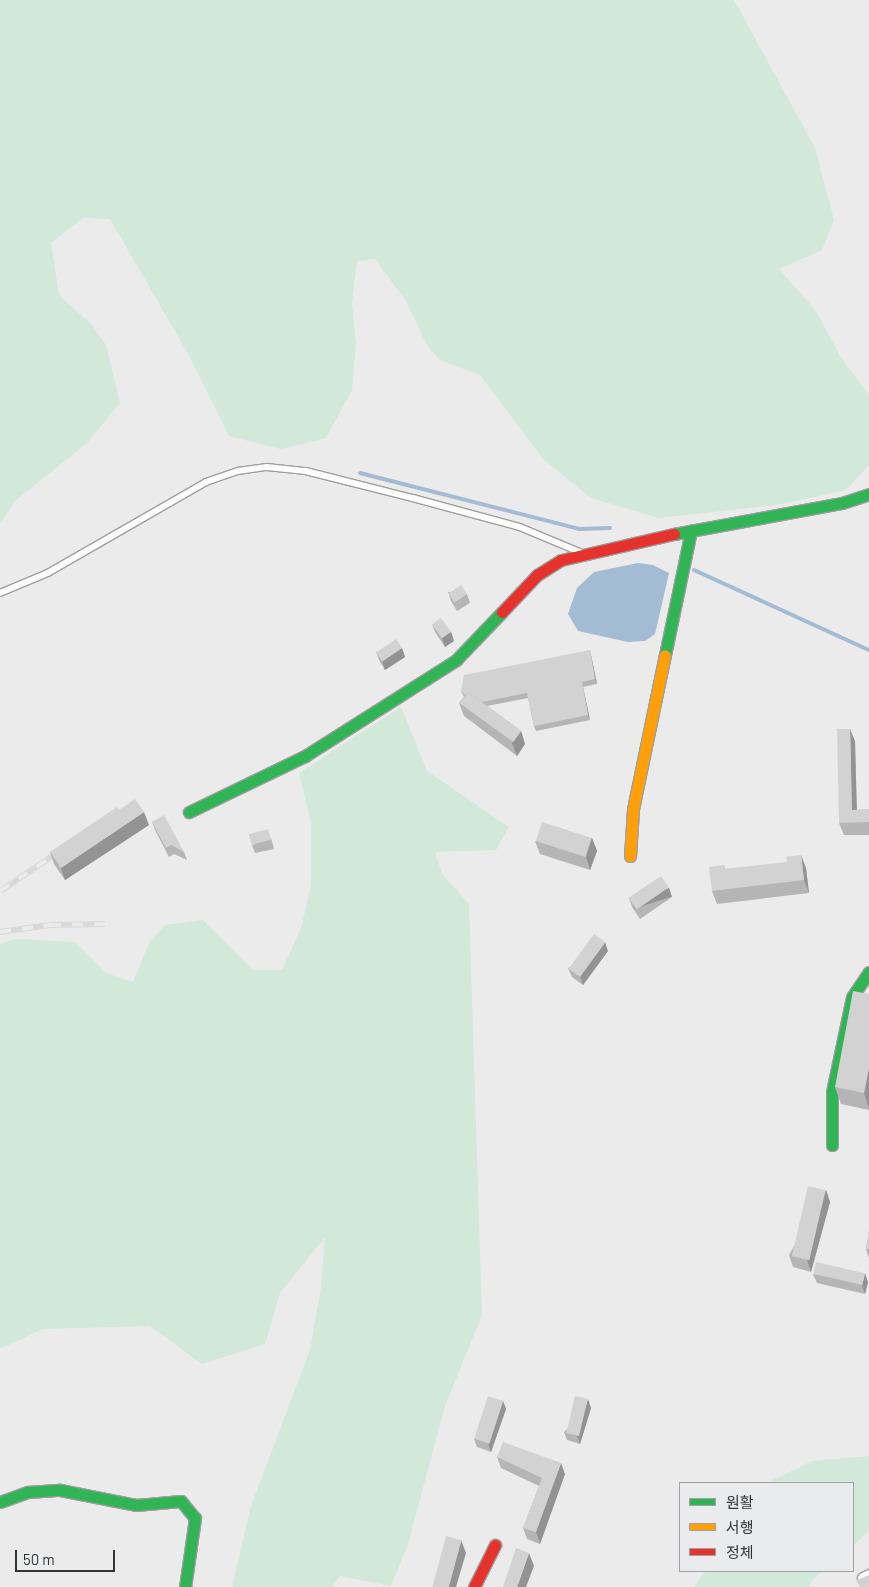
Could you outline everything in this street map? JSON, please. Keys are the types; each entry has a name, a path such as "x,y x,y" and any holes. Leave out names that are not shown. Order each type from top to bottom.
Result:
{"street":[{"path":"189,812 305,756 364,716 456,660 538,575 560,560 691,531 842,503 869,494"},
{"path":"630,856 633,810 691,531"},
{"path":"832,1145 832,1092 852,997 869,972"},
{"path":"0,1502 28,1492 60,1490 136,1505 181,1501 194,1518 185,1587"},
{"path":"474,1587 495,1545"}],"lane":[{"path":"0,593 48,573 206,482 238,471 267,467 306,472 422,500 520,527 584,554"}],"green space":[{"path":"0,0 734,0 815,148 834,220 822,250 779,269 816,311 840,356 869,395 869,465 846,490 776,505 659,518 591,498 544,460 480,375 440,360 427,345 406,301 375,259 357,261 352,303 356,345 352,390 326,438 281,449 229,436 186,350 110,219 83,218 51,243 59,295 91,324 106,345 120,403 87,443 15,501 0,523"},
{"path":"401,707 427,771 509,827 496,850 435,852 442,874 469,904 482,1315 445,1406 408,1544 391,1586 340,1576 332,1587 232,1587 251,1506 310,1350 321,1287 325,1237 280,1293 265,1344 202,1364 150,1326 43,1329 0,1349 0,944 16,939 75,942 106,973 133,982 150,941 165,925 203,920 253,970 282,970 301,929 311,885 311,823 299,773"},
{"path":"869,1456 869,1531 854,1545 854,1482 769,1482 812,1461"},
{"path":"705,1572 822,1572 812,1580 809,1587 694,1587"}],"water":[{"path":"638,563 653,565 669,573 655,634 645,641 628,642 578,631 568,614 577,588 594,572"}],"building":[{"path":"461,585 467,594 455,603 449,593"},
{"path":"441,618 451,632 442,638 432,624"},
{"path":"396,639 402,648 382,662 376,652"},
{"path":"590,650 595,679 582,682 588,715 534,726 527,693 482,702 468,692 465,695 461,691 464,675"},
{"path":"468,692 521,731 513,742 460,703"},
{"path":"837,729 850,729 852,810 869,809 869,822 839,823"},
{"path":"135,799 144,812 61,868 50,852 117,807 119,810"},
{"path":"164,815 184,852 171,845 166,848 152,822"},
{"path":"542,822 591,838 585,857 536,841"},
{"path":"268,829 271,840 252,845 249,834"},
{"path":"801,855 804,880 712,891 709,867 724,865 724,869 787,862 786,857"},
{"path":"661,876 669,888 636,909 629,898"},
{"path":"594,934 605,942 580,977 569,969"},
{"path":"853,991 869,994 869,1068 864,1093 835,1087"},
{"path":"808,1186 826,1190 809,1260 792,1256"},
{"path":"869,1231 869,1249 866,1249"},
{"path":"816,1262 865,1273 862,1285 813,1274"},
{"path":"488,1396 503,1401 489,1444 474,1439"},
{"path":"575,1396 588,1399 579,1436 566,1433"},
{"path":"503,1442 561,1463 536,1532 523,1528 542,1478 497,1457"},
{"path":"446,1536 461,1540 449,1587 432,1587"},
{"path":"516,1548 529,1553 517,1587 503,1587"},
{"path":"869,1575 869,1587 860,1587 857,1580"}],"waterway":[{"path":"360,473 579,529 610,528"},
{"path":"694,570 869,650"}],"railway":[{"path":"0,891 63,849"},
{"path":"0,932 50,925 105,924"}],"traffic: fast":[{"path":"674,534 842,503 869,494"},
{"path":"665,655 691,531"},
{"path":"189,812 305,756 456,660 502,612"},
{"path":"832,1145 832,1092 852,997 869,972"},
{"path":"0,1502 28,1492 60,1490 136,1505 181,1501 195,1518 185,1587"}],"traffic: slow":[{"path":"630,856 633,809 665,655"}],"traffic: jam":[{"path":"502,612 537,575 561,560 674,534"},
{"path":"474,1587 495,1545"}]}
